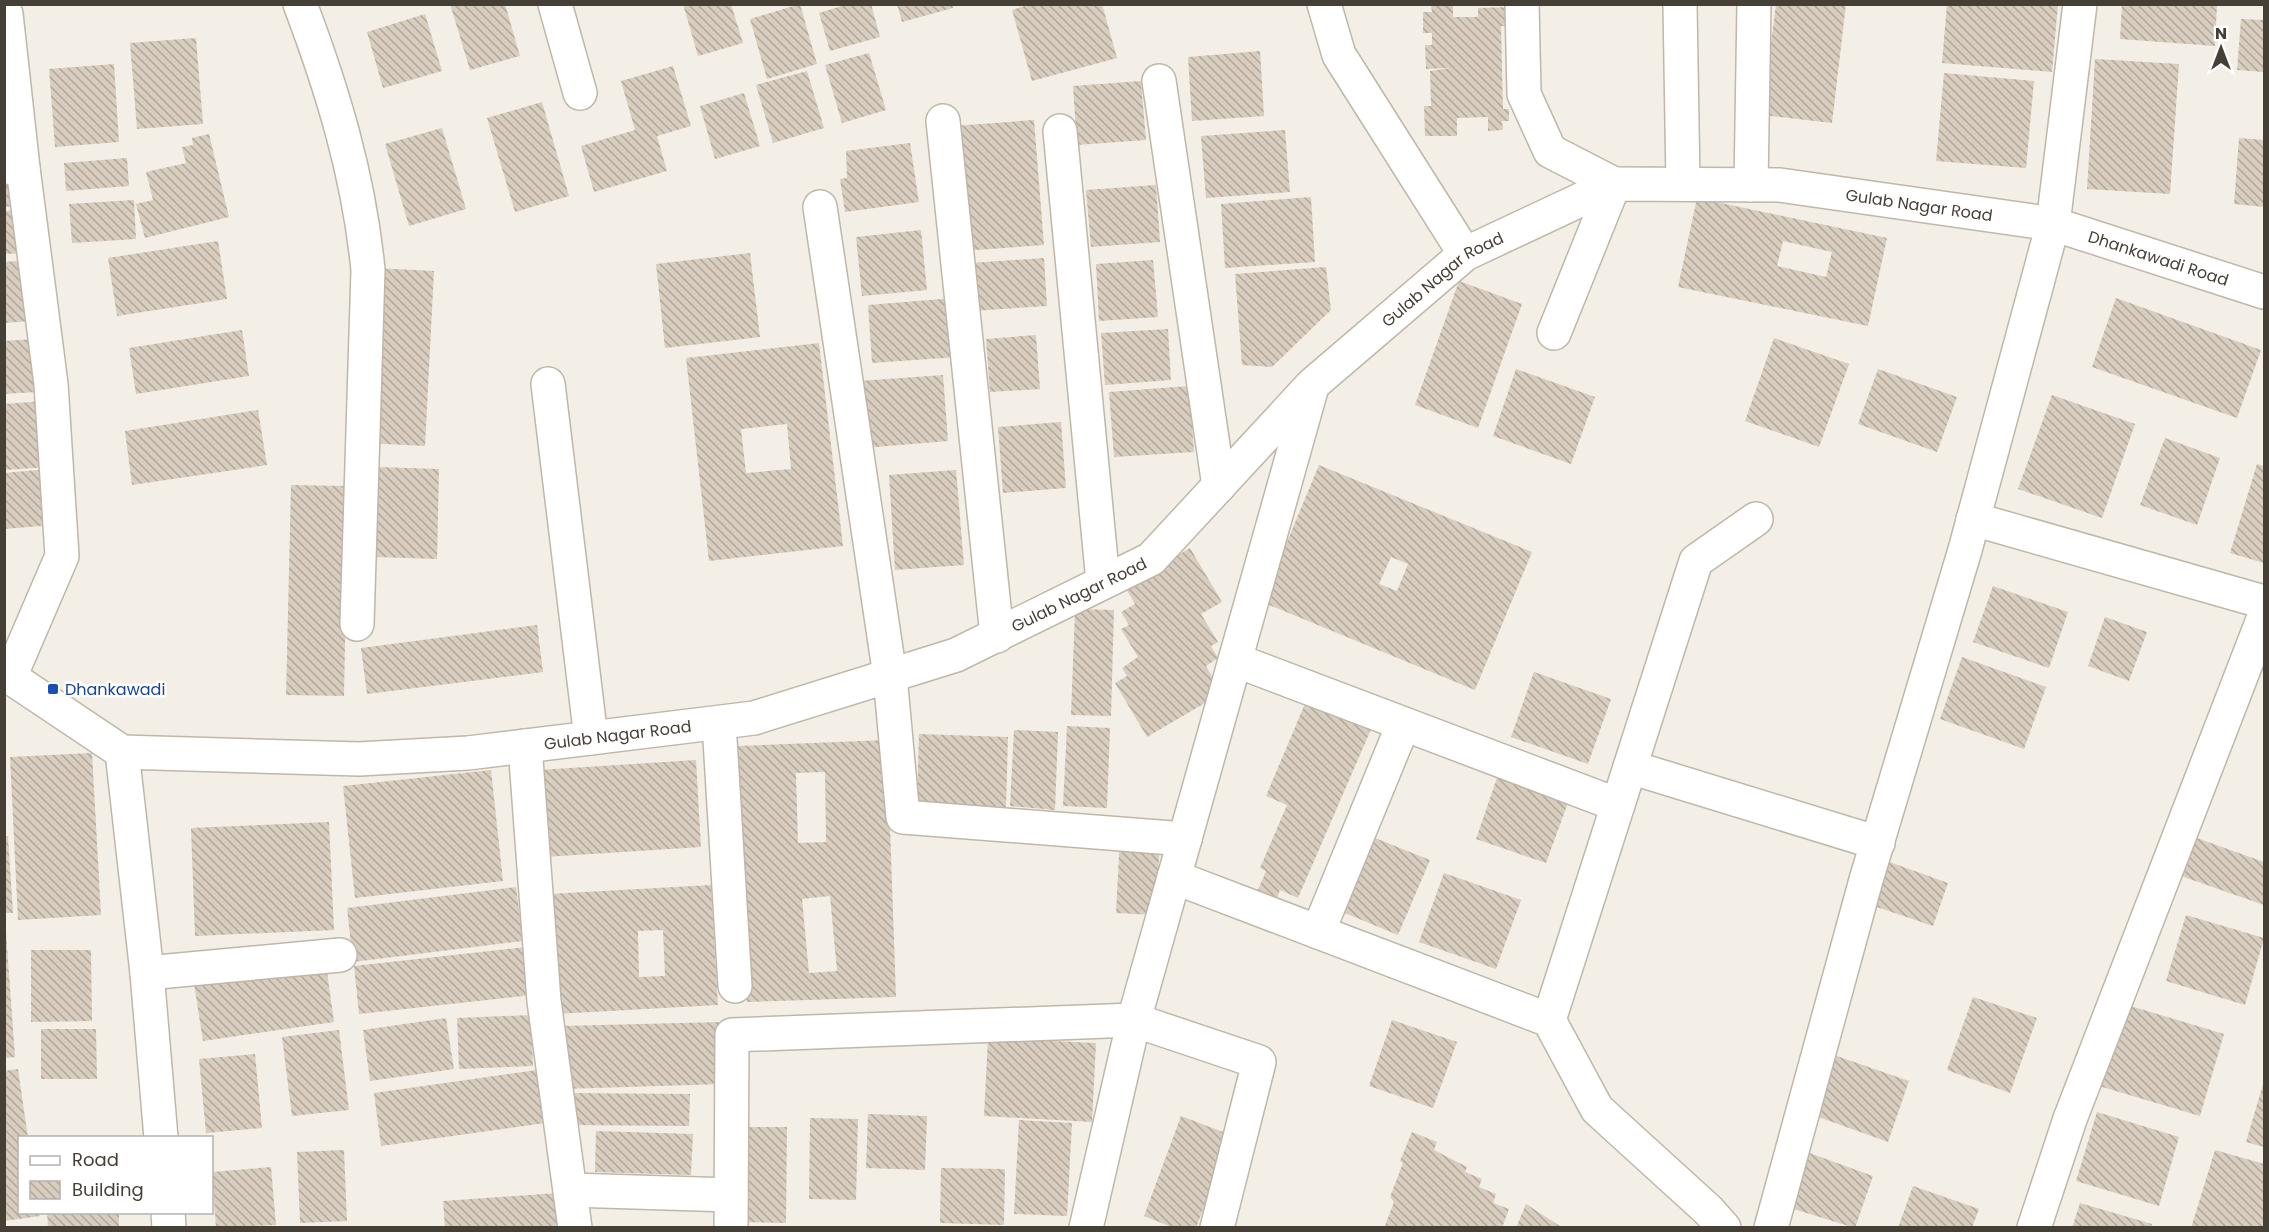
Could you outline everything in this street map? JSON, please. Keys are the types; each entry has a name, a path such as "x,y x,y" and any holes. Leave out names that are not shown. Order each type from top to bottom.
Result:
{"street":[{"path":"300,4 329,81 346,137 365,237 368,270 357,624"},
{"path":"555,4 580,93"},
{"path":"1324,4 1339,55 1465,254"},
{"path":"1522,4 1524,94 1550,151 1614,184 1554,333"},
{"path":"1680,4 1683,184"},
{"path":"1750,185 1754,4"},
{"path":"1771,1227 1878,843 1973,519 2053,224 2080,4"},
{"path":"13,11 14,168 51,384 62,556 7,675 122,752 147,973 161,1136"},
{"path":"1159,81 1219,486"},
{"path":"944,121 997,636"},
{"path":"1060,131 1103,582"},
{"name":"Gulab Nagar Road","path":"122,752 359,759 468,753 754,718 956,655 1151,559 1312,385 1465,254 1614,184 1780,185 2053,224"},
{"path":"820,207 890,676 903,817 1185,838"},
{"name":"Dhankawadi Road","path":"2053,224 2265,292"},
{"path":"548,384 591,738"},
{"path":"1091,1226 1134,1020 1312,385"},
{"path":"1549,1020 1696,561 1756,519"},
{"path":"1973,519 2265,602"},
{"path":"2034,1227 2070,1119 2265,617"},
{"path":"1235,660 1618,805"},
{"path":"719,723 735,986"},
{"path":"1318,932 1403,725"},
{"path":"525,746 544,1001 575,1227"},
{"path":"1630,767 1878,843"},
{"path":"1174,877 1549,1020 1597,1109 1724,1227"},
{"path":"147,973 340,955"},
{"path":"731,1227 732,1035 1134,1020 1259,1062 1217,1227"},
{"path":"570,1190 731,1195"}],"building":[{"path":"450,4 505,4 520,56 470,70"},
{"path":"683,4 731,4 743,43 698,56"},
{"path":"800,4 817,64 767,79 750,19"},
{"path":"848,4 871,4 880,37 830,51 819,13"},
{"path":"897,4 952,4 953,8 902,22"},
{"path":"1031,4 1102,4 1117,58 1032,81 1012,10"},
{"path":"1453,4 1453,17 1478,17 1478,8 1510,7 1511,26 1501,26 1503,109 1509,109 1509,121 1502,121 1503,130 1488,131 1488,117 1457,118 1457,136 1425,136 1424,106 1431,106 1430,71 1451,68 1426,69 1425,45 1432,45 1432,33 1423,33 1423,12 1432,12 1431,5"},
{"path":"1776,4 1846,4 1832,123 1762,115"},
{"path":"1947,4 2058,4 2052,72 1942,63"},
{"path":"2122,4 2217,4 2215,46 2120,39"},
{"path":"425,14 442,71 383,88 367,32"},
{"path":"2241,19 2264,20 2264,72 2237,70"},
{"path":"196,38 203,124 137,129 130,43"},
{"path":"1260,51 1264,116 1192,121 1188,57"},
{"path":"869,53 886,110 842,123 825,65"},
{"path":"2095,59 2179,64 2170,194 2087,189"},
{"path":"114,64 119,142 55,147 49,69"},
{"path":"673,66 691,126 657,136 667,171 594,192 581,146 635,130 621,81"},
{"path":"807,71 824,128 773,143 756,85"},
{"path":"1944,73 2034,81 2026,168 1936,161"},
{"path":"1141,81 1146,140 1077,145 1073,86"},
{"path":"744,93 760,146 715,159 700,106"},
{"path":"542,102 569,196 515,212 487,118"},
{"path":"1034,120 1044,245 963,251 954,126"},
{"path":"442,128 466,209 409,226 385,144"},
{"path":"1285,130 1290,192 1206,198 1201,136"},
{"path":"209,134 229,217 145,238 136,204 153,200 146,172 186,163 182,147 193,145 192,138"},
{"path":"2239,138 2264,140 2264,207 2234,204"},
{"path":"910,143 919,202 845,212 840,179 847,178 846,151"},
{"path":"127,158 129,186 66,191 64,163"},
{"path":"12,173 15,206 4,207 4,174"},
{"path":"1156,185 1160,242 1091,247 1086,190"},
{"path":"1311,197 1315,262 1225,268 1221,204"},
{"path":"1697,198 1887,238 1868,326 1678,287","holes":["1783,241 1832,252 1826,277 1777,266"]},
{"path":"134,200 136,239 72,243 69,204"},
{"path":"22,210 25,253 5,254 5,211"},
{"path":"921,230 927,290 862,296 856,237"},
{"path":"218,241 227,299 117,316 108,258"},
{"path":"750,253 760,337 665,348 656,264"},
{"path":"1044,258 1047,306 973,311 970,263"},
{"path":"26,260 31,321 4,323 4,262"},
{"path":"1153,260 1158,317 1099,321 1096,264"},
{"path":"1326,267 1331,310 1272,367 1242,365 1235,274"},
{"path":"375,268 434,271 425,446 367,443"},
{"path":"1459,281 1522,304 1478,428 1415,405"},
{"path":"954,298 958,357 872,363 868,305"},
{"path":"2116,298 2261,350 2237,418 2092,367"},
{"path":"1168,329 1171,380 1105,385 1101,333"},
{"path":"242,330 249,376 136,394 129,348"},
{"path":"1036,335 1040,389 990,392 986,339"},
{"path":"1774,338 1849,364 1819,447 1745,421"},
{"path":"34,339 38,392 4,394 4,341"},
{"path":"819,343 843,546 709,561 686,358","holes":["787,424 791,469 746,473 741,429"]},
{"path":"1516,369 1595,397 1571,464 1493,436"},
{"path":"1878,369 1957,397 1937,452 1858,424"},
{"path":"943,375 948,441 864,448 859,381"},
{"path":"1189,386 1194,452 1114,457 1109,392"},
{"path":"2052,395 2135,424 2102,518 2018,489"},
{"path":"44,401 49,467 4,470 4,404"},
{"path":"258,410 267,465 132,485 125,431"},
{"path":"1061,422 1066,488 1003,493 998,427"},
{"path":"2165,438 2220,458 2197,525 2140,505"},
{"path":"2257,464 2264,466 2264,563 2230,553"},
{"path":"1319,465 1532,552 1475,690 1262,602","holes":["1391,557 1408,564 1397,591 1379,584"]},
{"path":"378,467 439,469 437,559 375,557"},
{"path":"49,469 53,525 4,529 4,473"},
{"path":"956,470 964,565 895,570 889,475"},
{"path":"291,485 348,486 344,696 286,695"},
{"path":"1190,548 1222,602 1201,614 1218,642 1211,646 1218,658 1206,666 1222,693 1147,737 1115,683 1127,676 1122,668 1138,657 1121,629 1129,625 1121,612 1135,604 1125,587"},
{"path":"1993,586 2068,612 2049,668 1973,642"},
{"path":"1075,609 1114,610 1111,716 1071,715"},
{"path":"2105,617 2147,632 2129,681 2088,666"},
{"path":"537,625 543,672 367,694 361,648"},
{"path":"1962,657 2046,687 2024,749 1940,719"},
{"path":"1534,672 1611,699 1588,764 1511,737"},
{"path":"1307,699 1372,727 1298,898 1280,890 1277,898 1258,890 1266,871 1260,868 1287,805 1266,796"},
{"path":"1067,726 1110,728 1107,808 1063,806"},
{"path":"1014,730 1058,732 1055,810 1010,806"},
{"path":"919,734 1008,737 1006,807 917,804"},
{"path":"887,740 896,997 747,1002 738,746","holes":["825,772 826,842 798,843 796,773","830,896 837,971 809,973 802,899"]},
{"path":"92,753 101,915 18,920 10,757"},
{"path":"696,760 701,847 544,857 539,770"},
{"path":"491,770 503,881 355,898 343,786"},
{"path":"1498,775 1569,800 1546,863 1476,839"},
{"path":"329,822 334,930 195,936 191,828"},
{"path":"1365,834 1430,860 1398,935 1335,909"},
{"path":"8,836 13,913 4,913 4,837"},
{"path":"1120,836 1160,838 1156,915 1116,913"},
{"path":"2194,837 2264,862 2264,905 2181,876"},
{"path":"1884,860 1948,883 1933,926 1868,904"},
{"path":"1444,873 1521,900 1496,969 1419,942"},
{"path":"711,885 718,1005 555,1014 549,894","holes":["663,930 665,976 639,977 638,931"]},
{"path":"516,887 523,941 353,962 347,908"},
{"path":"2186,915 2264,938 2245,1005 2166,981"},
{"path":"6,932 15,1057 4,1058 4,933"},
{"path":"526,947 532,995 359,1014 354,966"},
{"path":"31,950 91,950 92,1021 31,1022"},
{"path":"326,965 334,1022 203,1041 194,984"},
{"path":"1973,997 2037,1018 2010,1093 1947,1070"},
{"path":"2124,1004 2224,1034 2200,1116 2099,1086"},
{"path":"531,1015 533,1066 459,1069 457,1018"},
{"path":"446,1018 454,1069 370,1081 363,1030"},
{"path":"1392,1020 1457,1042 1433,1108 1369,1086"},
{"path":"721,1022 723,1084 563,1089 561,1026"},
{"path":"41,1029 96,1029 97,1079 41,1079"},
{"path":"339,1030 349,1110 292,1116 282,1037"},
{"path":"988,1038 1096,1043 1092,1122 984,1116"},
{"path":"255,1054 262,1128 206,1133 199,1059"},
{"path":"1831,1054 1909,1081 1888,1142 1810,1114"},
{"path":"18,1069 28,1136 18,1136 18,1214 40,1214 40,1216 4,1221 4,1071"},
{"path":"544,1069 552,1122 381,1146 374,1093"},
{"path":"2264,1081 2264,1147 2246,1142"},
{"path":"568,1093 690,1094 689,1126 567,1125"},
{"path":"2097,1112 2179,1137 2159,1206 2076,1181"},
{"path":"868,1114 927,1116 925,1170 866,1168"},
{"path":"1181,1116 1231,1135 1196,1228 1174,1228 1144,1216"},
{"path":"810,1118 858,1119 856,1200 809,1199"},
{"path":"1019,1120 1072,1123 1067,1216 1014,1214"},
{"path":"737,1127 787,1127 786,1223 736,1222"},
{"path":"596,1131 693,1134 691,1175 595,1172"},
{"path":"1412,1132 1437,1142 1434,1150 1467,1167 1465,1172 1482,1179 1479,1187 1496,1194 1493,1203 1509,1209 1502,1228 1384,1228 1394,1202 1390,1197 1403,1163 1400,1161"},
{"path":"344,1150 347,1221 300,1223 297,1152"},
{"path":"2215,1150 2264,1164 2264,1228 2191,1228"},
{"path":"1804,1151 1873,1176 1855,1228 1784,1206"},
{"path":"271,1167 276,1225 216,1228 213,1172"},
{"path":"941,1168 1005,1169 1004,1225 940,1223"},
{"path":"1913,1186 1979,1209 1972,1228 1898,1228"},
{"path":"557,1193 560,1228 445,1228 443,1201"},
{"path":"2080,1203 2152,1224 2151,1228 2072,1228"},
{"path":"1526,1204 1563,1228 1516,1228"},
{"path":"47,1214 119,1214 119,1228 48,1228"}],"place":[{"name":"Dhankawadi","path":"53,689"}]}
